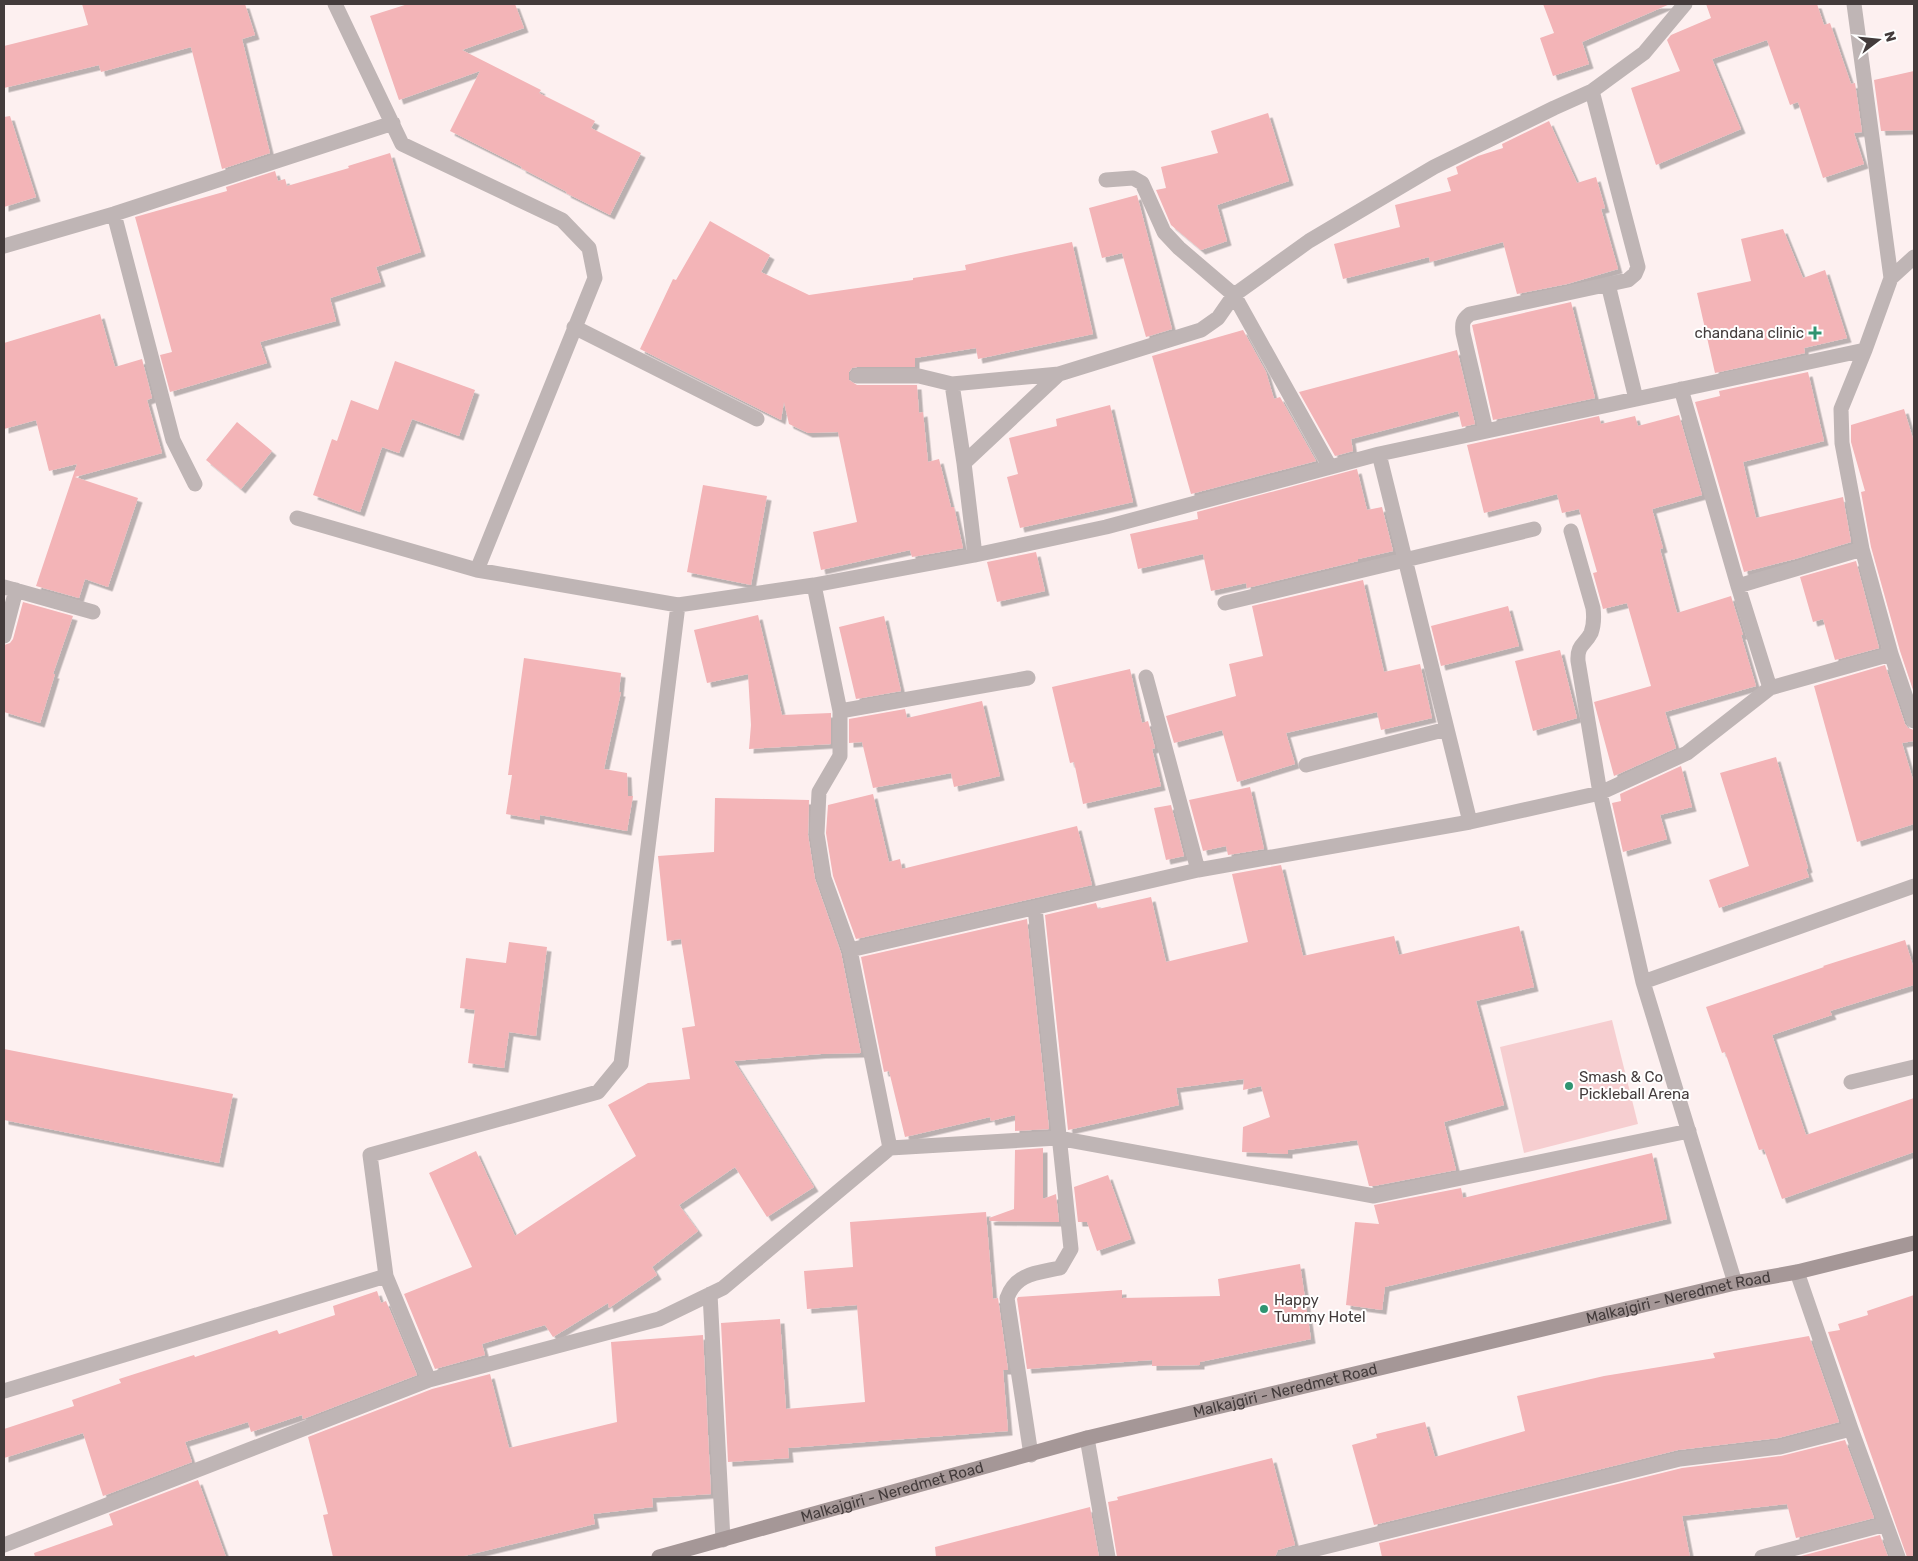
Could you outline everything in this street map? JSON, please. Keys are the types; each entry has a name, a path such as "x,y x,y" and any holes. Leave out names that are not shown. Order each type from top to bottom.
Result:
{"main road":[{"name":"Malkajgiri - Neredmet Road","path":"659,1557 1087,1438 1735,1283 1797,1272 1914,1243"}],"street":[{"path":"857,376 919,376 952,384 1059,374 1201,330 1218,318 1234,295 1309,241 1434,167 1592,91 1644,53 1684,4"},
{"path":"1854,4 1890,278 1865,350 1841,409 1842,443 1862,549 1891,654 1914,721"},
{"path":"341,5 402,144 562,220 589,248 595,278 477,570"},
{"path":"1486,431 1463,333 1462,325 1464,320 1470,314 1628,280 1635,274 1638,267 1592,91"},
{"path":"4,246 114,214 393,123"},
{"path":"1106,180 1133,178 1142,183 1164,232 1178,248 1234,295 1330,467"},
{"path":"114,214 173,440 195,484"},
{"path":"1890,278 1914,257"},
{"path":"1608,284 1636,399"},
{"path":"574,328 757,418"},
{"path":"297,518 477,570 678,604 814,585 975,555 1106,526 1379,454 1865,350"},
{"path":"964,463 1059,374"},
{"path":"952,384 975,555"},
{"path":"1681,390 1770,688"},
{"path":"1379,454 1470,822"},
{"path":"1225,603 1534,529"},
{"path":"1572,530 1594,617 1591,633 1580,645 1578,653 1600,793 1643,982 1735,1283"},
{"path":"1738,586 1862,549"},
{"path":"814,585 840,711 840,756 819,792 817,834 824,878 850,950 890,1148"},
{"path":"4,636 10,588 93,612"},
{"path":"430,1380 386,1276 370,1155 598,1092 621,1064 678,604"},
{"path":"850,950 1198,870 1470,822 1600,793 1687,753 1770,688 1891,654"},
{"path":"1146,677 1198,870"},
{"path":"840,711 1028,678"},
{"path":"1306,765 1448,729"},
{"path":"1643,982 1914,886"},
{"path":"1031,1455 1007,1298 1022,1277 1060,1268 1071,1249 1035,908"},
{"path":"1851,1082 1914,1067"},
{"path":"4,1545 430,1380 659,1320 723,1288 890,1148 1058,1138 1374,1196 1688,1131"},
{"path":"1797,1272 1851,1429 1898,1557"},
{"path":"4,1391 386,1276"},
{"path":"710,1294 723,1540"},
{"path":"1284,1557 1680,1459 1780,1447 1851,1429"},
{"path":"1087,1438 1108,1557"},
{"path":"1762,1557 1886,1524"}],"shaded area":[{"name":"Smash & Co Pickleball Arena","path":"1612,1020 1638,1124 1524,1153 1500,1047"}],"building":[{"path":"82,4 245,4 255,35 242,39 270,153 222,169 191,47 101,72 99,65 4,88 4,46 88,25"},
{"path":"408,4 515,4 524,28 462,50 541,90 539,93 595,121 591,128 641,153 610,215 566,193 522,167 450,131 480,71 399,100 370,16"},
{"path":"1543,4 1670,4 1582,42 1589,64 1553,76 1540,38 1554,33"},
{"path":"1706,4 1817,4 1824,25 1830,23 1851,84 1855,83 1862,132 1854,133 1864,164 1823,178 1798,102 1790,105 1767,40 1712,59 1741,129 1656,165 1631,88 1680,71 1667,40 1671,35 1711,18"},
{"path":"1914,71 1914,130 1881,131 1874,80"},
{"path":"1268,113 1289,181 1217,205 1227,241 1201,250 1171,225 1156,190 1166,188 1161,167 1218,153 1211,131"},
{"path":"10,116 36,197 4,207 4,117"},
{"path":"1549,121 1577,183 1596,177 1605,208 1601,209 1618,269 1567,284 1517,294 1503,242 1430,262 1429,257 1343,279 1334,244 1400,227 1395,205 1451,191 1447,178 1458,174 1456,167 1478,156 1503,148 1502,144"},
{"path":"390,153 421,252 376,267 381,282 330,298 336,321 260,342 267,363 170,392 160,355 172,352 135,217 227,191 226,187 275,171 278,181 285,179 287,186 349,168 348,166"},
{"path":"1137,195 1172,329 1146,337 1122,253 1102,258 1089,208"},
{"path":"710,221 770,255 761,272 809,295 913,280 913,278 966,270 965,265 1072,242 1093,334 978,359 976,348 915,358 915,367 857,367 852,368 849,372 849,380 857,385 917,385 919,413 923,412 928,462 939,459 951,507 954,507 963,548 912,557 910,550 821,570 813,532 857,522 838,432 808,433 789,424 784,402 781,420 640,349 673,279 676,280"},
{"path":"1783,229 1803,278 1825,270 1847,338 1804,348 1805,353 1715,373 1697,293 1751,281 1741,239"},
{"path":"1571,302 1595,398 1493,420 1472,325"},
{"path":"100,314 115,367 142,359 152,398 147,400 162,453 75,477 138,498 108,587 85,579 79,598 36,586 77,464 49,471 36,420 4,429 4,343"},
{"path":"1243,330 1266,372 1274,399 1280,397 1316,461 1191,494 1152,356"},
{"path":"1457,350 1475,424 1462,427 1458,411 1351,439 1353,451 1335,456 1299,392"},
{"path":"395,361 475,390 459,436 412,419 399,453 382,447 360,512 313,495 332,439 337,441 351,400 378,410"},
{"path":"1808,372 1824,441 1743,462 1756,518 1843,497 1851,542 1744,572 1695,402 1720,396 1719,391"},
{"path":"1110,405 1133,502 1020,528 1007,477 1018,474 1009,438 1057,426 1056,419"},
{"path":"1904,409 1914,442 1914,693 1900,651 1871,547 1861,492 1865,491 1851,442 1851,425"},
{"path":"1679,415 1702,495 1652,509 1663,548 1660,549 1677,613 1731,596 1756,686 1665,712 1676,748 1614,776 1594,702 1651,686 1627,603 1603,609 1593,573 1597,572 1579,509 1562,513 1557,494 1484,513 1467,445 1599,416 1601,424 1635,416 1638,426"},
{"path":"237,422 272,451 241,489 206,460"},
{"path":"1357,469 1367,510 1382,507 1393,551 1247,588 1246,583 1211,591 1203,554 1138,569 1130,534 1198,519 1197,512"},
{"path":"703,485 767,496 751,585 687,572"},
{"path":"1036,552 1045,591 997,602 987,562"},
{"path":"1856,561 1879,648 1835,660 1823,619 1813,622 1800,577"},
{"path":"1363,580 1384,672 1420,664 1432,718 1381,730 1377,712 1286,733 1295,764 1237,782 1222,730 1174,743 1166,716 1236,696 1229,664 1263,656 1252,606"},
{"path":"23,602 73,616 53,674 55,674 40,723 4,712 4,645 10,643 13,639"},
{"path":"1508,606 1519,646 1441,666 1431,626"},
{"path":"758,615 782,715 831,713 831,744 749,749 751,725 748,674 707,683 694,630"},
{"path":"884,616 901,691 856,699 839,627"},
{"path":"1560,650 1577,718 1533,731 1515,661"},
{"path":"524,658 621,673 619,692 621,692 604,769 627,773 628,796 633,796 627,831 540,815 540,820 506,814 512,775 508,775"},
{"path":"1885,665 1905,724 1908,728 1914,730 1914,741 1902,743 1914,783 1914,824 1857,842 1814,686"},
{"path":"1130,669 1142,723 1148,721 1155,748 1152,749 1161,786 1083,804 1074,762 1070,763 1052,687"},
{"path":"982,701 1000,776 954,787 951,773 873,788 862,742 849,743 849,719 905,709 907,718"},
{"path":"1776,757 1809,877 1719,908 1709,880 1749,866 1720,773"},
{"path":"1681,766 1692,807 1660,815 1667,839 1623,852 1612,803 1621,801 1620,794"},
{"path":"1250,787 1264,849 1228,855 1226,846 1203,851 1189,800"},
{"path":"873,794 889,862 900,859 902,869 1077,826 1092,885 856,939 833,876 826,833 828,805"},
{"path":"715,798 809,800 808,835 815,879 841,953 861,1053 821,1054 734,1061 814,1187 767,1217 735,1167 679,1205 698,1231 652,1267 657,1275 609,1308 608,1303 553,1337 545,1325 482,1344 485,1355 435,1369 404,1294 472,1267 429,1173 476,1151 515,1236 636,1156 608,1105 648,1083 690,1079 682,1028 695,1026 681,939 667,941 658,856 714,852"},
{"path":"1171,805 1184,856 1166,860 1154,808"},
{"path":"1281,865 1303,956 1394,936 1399,955 1519,926 1534,987 1476,1001 1504,1105 1444,1122 1456,1170 1369,1186 1357,1140 1288,1150 1288,1154 1242,1152 1243,1127 1270,1117 1261,1086 1243,1090 1244,1079 1176,1088 1179,1105 1068,1130 1045,915 1096,903 1098,909 1151,897 1166,962 1248,942 1232,874"},
{"path":"1027,919 1049,1129 1015,1131 1015,1115 991,1121 990,1117 905,1137 889,1071 884,1072 861,957"},
{"path":"1905,940 1914,969 1914,985 1830,1011 1832,1015 1772,1035 1806,1135 1914,1098 1914,1152 1782,1199 1764,1149 1759,1150 1725,1052 1722,1053 1706,1007 1823,966"},
{"path":"509,942 547,947 536,1036 509,1032 504,1068 468,1063 475,1010 460,1008 466,958 506,963"},
{"path":"4,1049 233,1094 219,1163 4,1120"},
{"path":"1043,1148 1043,1199 1056,1194 1059,1222 990,1221 989,1218 1014,1209 1015,1150"},
{"path":"1652,1153 1667,1219 1385,1287 1382,1310 1346,1305 1355,1222 1379,1224 1374,1205 1461,1188 1463,1198"},
{"path":"1108,1175 1131,1239 1097,1251 1087,1222 1078,1222 1074,1187"},
{"path":"986,1212 993,1299 998,1298 1008,1370 1003,1370 1008,1431 788,1448 789,1458 728,1462 721,1323 780,1319 786,1409 865,1402 857,1305 807,1309 804,1271 853,1267 850,1222"},
{"path":"1300,1264 1311,1339 1200,1362 1200,1365 1152,1366 1152,1360 1027,1369 1018,1297 1122,1290 1122,1298 1220,1296 1218,1279"},
{"path":"377,1291 381,1303 386,1301 417,1375 303,1419 302,1415 251,1432 248,1422 185,1442 192,1462 103,1496 83,1433 4,1458 4,1429 74,1406 72,1400 121,1383 119,1379 277,1330 279,1334 335,1315 333,1306"},
{"path":"1914,1295 1914,1557 1907,1557 1828,1332 1840,1330 1838,1324 1868,1315 1867,1311"},
{"path":"703,1335 711,1494 652,1498 653,1507 593,1514 595,1524 460,1557 333,1557 323,1515 328,1514 308,1437 432,1389 490,1374 509,1448 617,1422 611,1342"},
{"path":"1809,1336 1839,1422 1778,1438 1678,1450 1374,1525 1352,1445 1377,1438 1376,1434 1425,1422 1435,1457 1525,1431 1517,1396 1604,1376 1715,1358 1713,1353"},
{"path":"1845,1440 1874,1518 1796,1538 1787,1504 1682,1516 1690,1557 1382,1557 1379,1543 1682,1468 1781,1456"},
{"path":"1272,1458 1295,1545 1278,1550 1275,1557 1117,1557 1108,1502 1118,1500 1117,1497"},
{"path":"198,1480 226,1557 35,1557 34,1553 113,1525 109,1514"},
{"path":"1090,1507 1099,1557 936,1557 935,1547"},
{"path":"1880,1535 1888,1557 1801,1556"}],"place":[{"name":"chandana clinic","path":"1815,333"},
{"name":"Smash & Co Pickleball Arena","path":"1569,1086"},
{"name":"Happy Tummy Hotel","path":"1264,1309"}]}
